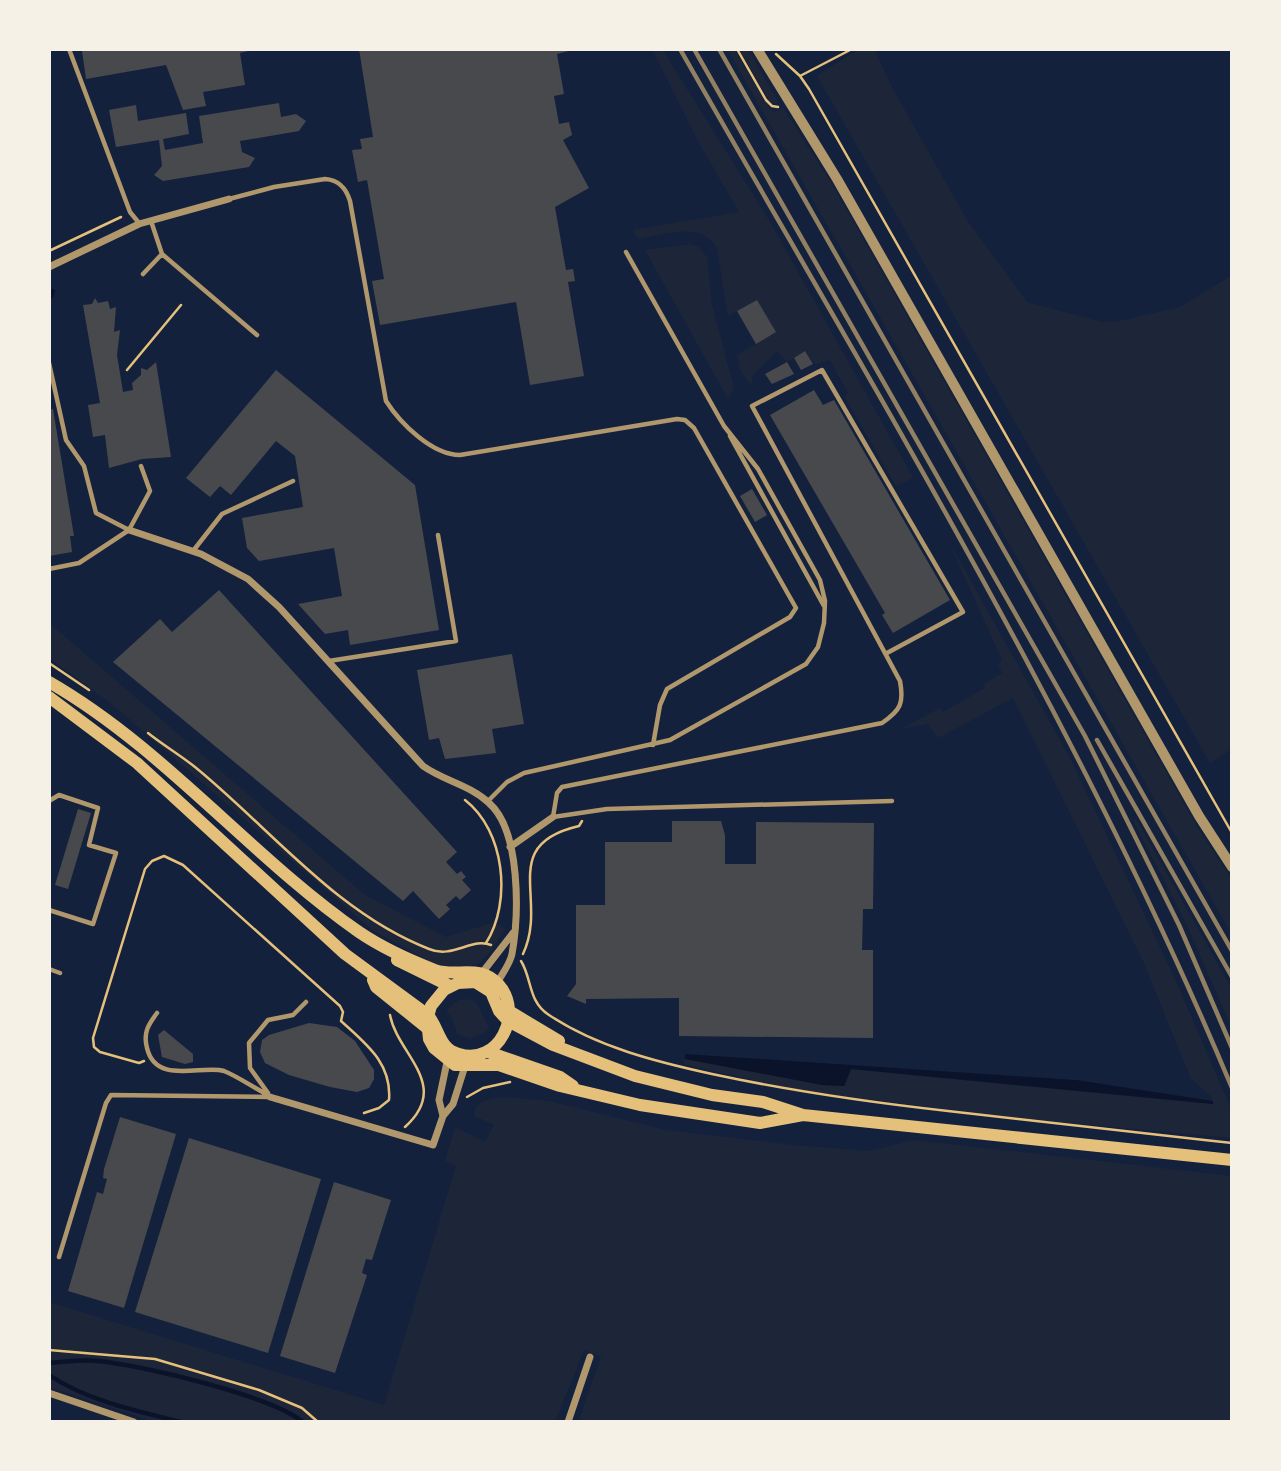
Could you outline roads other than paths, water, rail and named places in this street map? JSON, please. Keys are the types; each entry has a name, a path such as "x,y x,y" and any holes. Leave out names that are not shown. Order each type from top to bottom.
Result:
{"main road":[{"path":"49,682 121,731 323,905 387,949 396,959 450,980 478,978 498,983 505,993 509,1016 504,1035 489,1058"},
{"path":"49,697 137,763 371,976 427,1022"},
{"path":"371,976 376,987 396,1003 436,1026 444,1045 467,1061"},
{"path":"478,978 509,1016 556,1038 564,1047 635,1076 712,1096 763,1102 803,1115 1232,1160"},
{"path":"450,980 434,1000 427,1022 434,1048 447,1062 489,1058 576,1088 640,1105 760,1124 803,1115"}],"street":[{"path":"757,49 837,179 1199,816 1232,867"},
{"path":"49,267 139,224 229,199"},
{"path":"129,530 192,551 248,579 279,607 423,766 442,780 465,787 488,802 500,814 510,847 518,909 512,956 498,983"},
{"path":"510,847 553,817"},
{"path":"478,978 498,948 513,932"},
{"path":"270,1097 433,1145 443,1116 453,1104 467,1061"},
{"path":"443,1116 439,1100 447,1062"},
{"path":"568,1422 590,1357"},
{"path":"49,1393 134,1422"}],"lane":[{"path":"69,49 130,212 139,224"},
{"path":"229,199 274,187 325,179 333,180 344,188 349,201 386,401 401,420 444,453 460,456 677,419 685,420 694,428 794,599 796,608 790,617 667,689 660,705 653,746"},
{"path":"151,220 162,254 257,335"},
{"path":"626,252 825,608"},
{"path":"143,274 162,254"},
{"path":"49,363 66,440 84,466 96,513 129,530"},
{"path":"887,653 963,612 822,370 752,406 887,653 900,681 903,701 898,712 882,723 562,787 557,793 553,817 582,810 892,802"},
{"path":"488,802 507,782 524,773 653,746 686,733 806,664 818,647 825,608 820,580 758,469 724,426"},
{"path":"49,569 79,563 129,530 150,491 141,466"},
{"path":"192,551 222,514 293,481"},
{"path":"328,661 456,641 438,535"},
{"path":"49,801 59,796 98,808 89,845 116,853 93,924 49,910"},
{"path":"49,969 60,972"},
{"path":"270,1097 250,1068 249,1043 268,1020 293,1015 306,1002"},
{"path":"157,1013 147,1026 144,1039 149,1056 159,1066 178,1071 222,1070 270,1097"},
{"path":"59,1257 106,1103 111,1095 270,1097"}],"waterway":[{"path":"51,296 53,291"},
{"path":"49,1363 98,1361 174,1375 264,1402 303,1422"},
{"path":"49,1375 96,1398 181,1422"}],"railway":[{"path":"680,49 900,432 1042,690 1173,953 1232,1088"},
{"path":"694,49 1085,736 1179,925 1232,1048"},
{"path":"719,49 1232,951"},
{"path":"1097,740 1232,977"}]}
